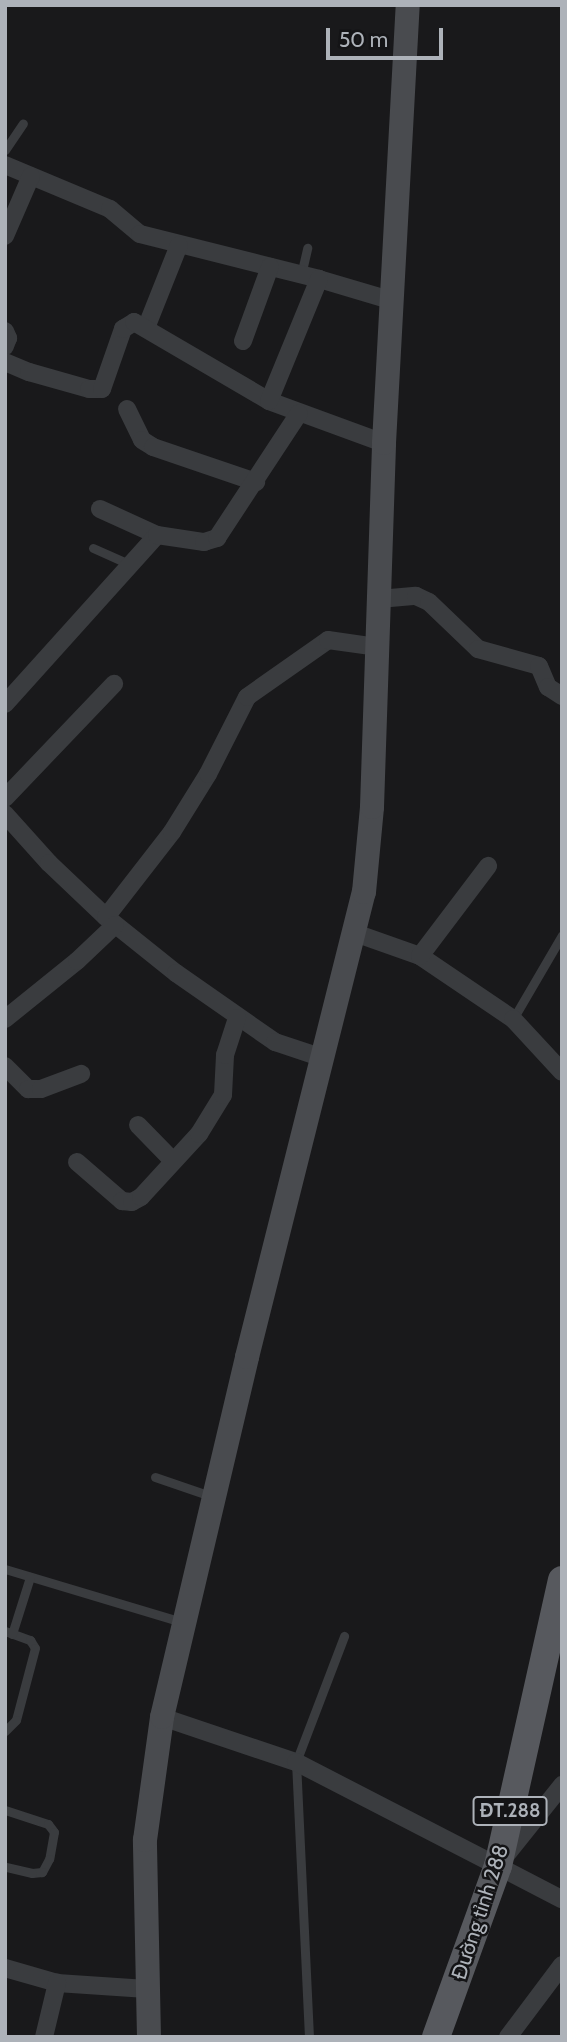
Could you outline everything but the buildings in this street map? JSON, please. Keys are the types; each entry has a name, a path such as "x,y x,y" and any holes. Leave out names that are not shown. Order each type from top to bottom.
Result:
{"main road":[{"name":"Đường tỉnh 288","path":"436,2037 498,1866 562,1580"}],"street":[{"path":"149,2037 145,1840 162,1717 364,892 372,807 384,443 408,5"},
{"path":"5,164 110,209 140,234 393,301"},
{"path":"5,236 31,176"},
{"path":"146,328 178,245"},
{"path":"243,341 270,267"},
{"path":"270,401 310,277"},
{"path":"5,362 29,373 89,389 102,389 123,329 134,322 270,401 384,443"},
{"path":"5,331 8,338 5,346"},
{"path":"127,409 142,440 153,447 256,482"},
{"path":"100,509 158,535 204,542 217,538 299,413"},
{"path":"5,704 48,660 129,564 158,535"},
{"path":"379,598 416,596 429,602 478,649 539,666 548,687 562,696"},
{"path":"5,1018 77,961 110,921 172,832 208,774 247,697 328,640 377,647"},
{"path":"5,798 114,684"},
{"path":"5,814 49,863 110,921 237,1018 275,1042 323,1058"},
{"path":"420,956 488,866"},
{"path":"355,933 420,956 513,1019 562,1072"},
{"path":"77,1162 122,1201 132,1202 141,1197 200,1134 223,1095 225,1055 237,1018"},
{"path":"5,1066 28,1089 41,1089 81,1074"},
{"path":"138,1125 173,1161"},
{"path":"162,1717 296,1762 562,1899"},
{"path":"498,1866 562,1785"},
{"path":"508,2037 562,1965"},
{"path":"5,1968 57,1983 147,1989"},
{"path":"44,2037 57,1983"}],"lane":[{"path":"5,150 23,123"},
{"path":"307,248 310,277"},
{"path":"93,548 129,564"},
{"path":"513,1019 562,934"},
{"path":"155,1477 214,1497"},
{"path":"5,1569 184,1623"},
{"path":"5,1731 16,1720 35,1656 33,1643 9,1633 30,1577"},
{"path":"309,2037 296,1762 344,1636"},
{"path":"5,1810 48,1824 54,1832 42,1872 32,1873 5,1867"}]}
